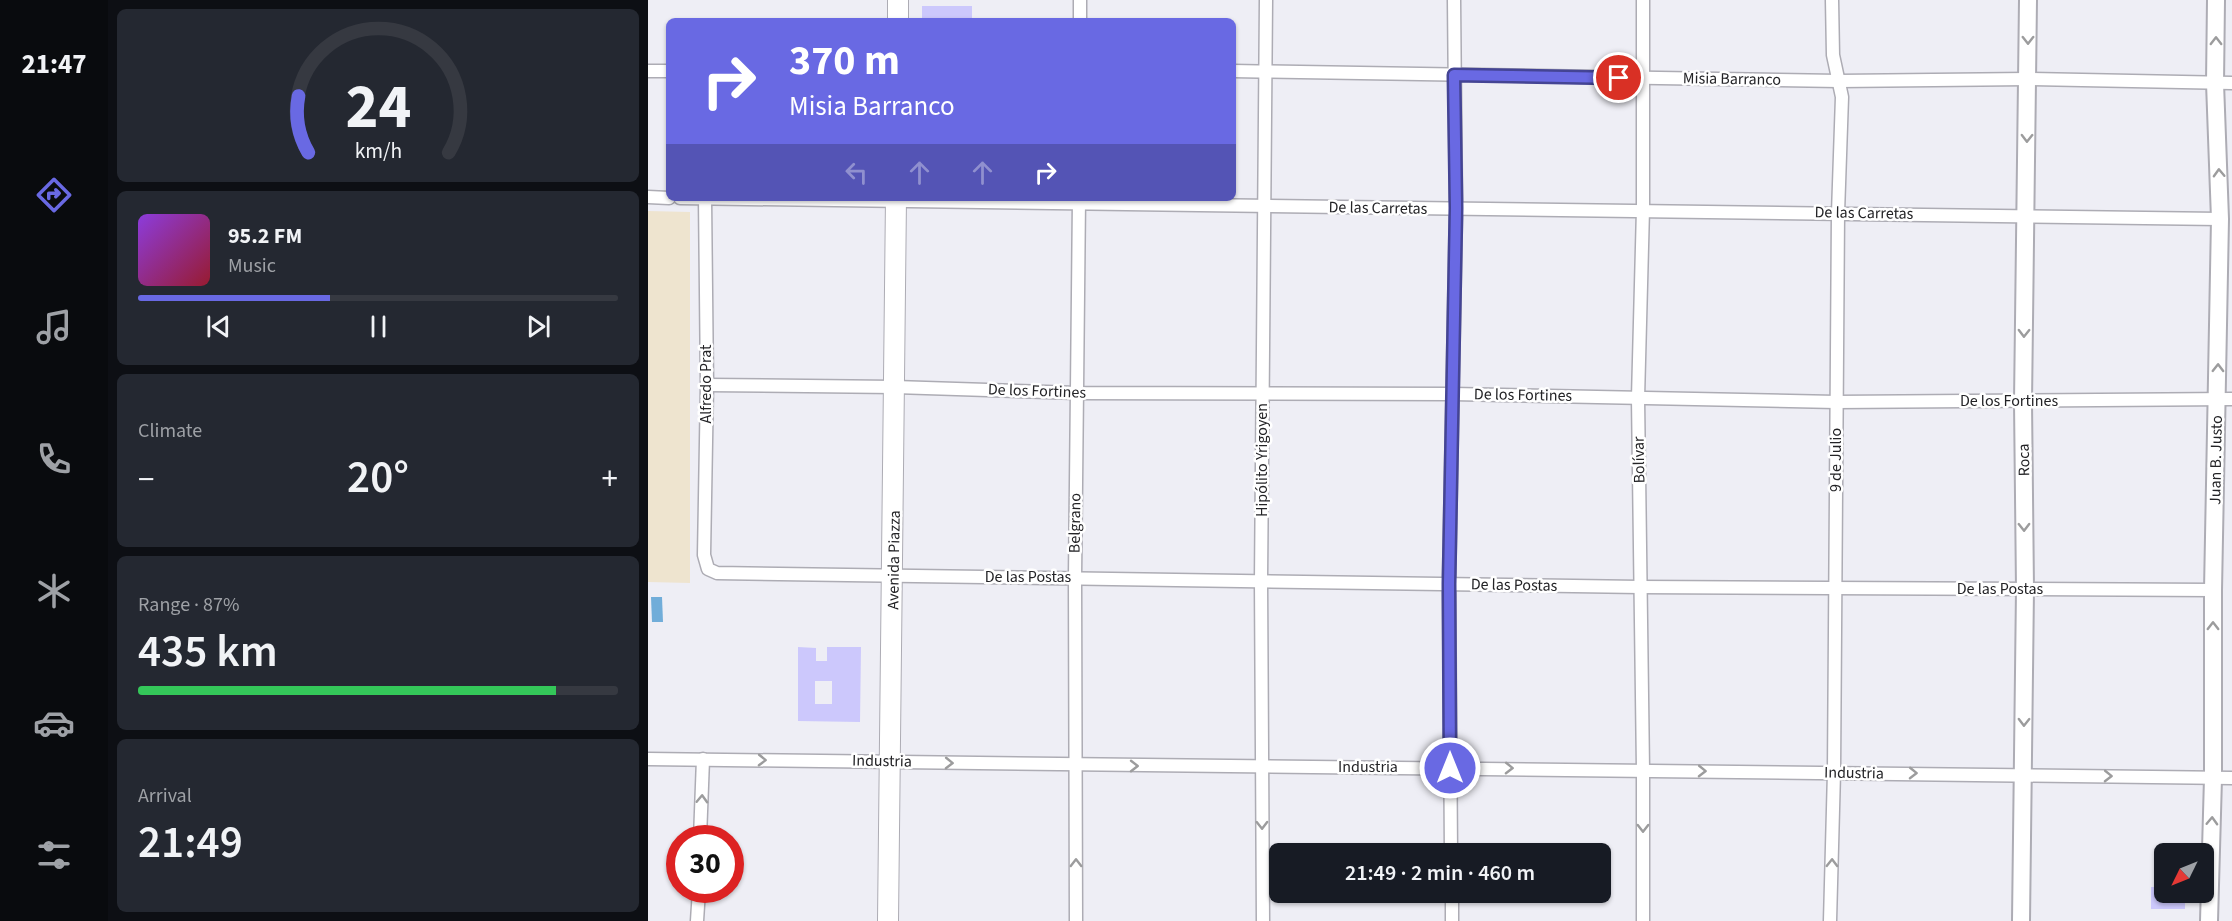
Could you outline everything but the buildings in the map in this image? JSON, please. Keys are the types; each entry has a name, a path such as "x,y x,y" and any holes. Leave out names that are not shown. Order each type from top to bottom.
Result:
{"main road":[{"path":"898,0 898,18"},
{"name":"Roca","path":"2021,921 2025,589 2023,402 2028,0"},
{"name":"Juan B. Justo","path":"2209,921 2213,778 2213,590 2225,399 2226,273 2220,219 2224,83 2216,0"},
{"name":"Avenida Piazza","path":"888,921 894,577 896,201"}],"street":[{"path":"1080,0 1080,18"},
{"name":"Hipólito Yrigoyen","path":"1263,921 1261,581 1266,0"},
{"path":"1451,843 1449,584 1456,208 1454,0"},
{"name":"Bolívar","path":"1643,0 1638,398 1643,921"},
{"name":"9 de Julio","path":"1830,921 1834,772 1838,213 1842,97 1833,55 1832,0"},
{"path":"648,71 666,71"},
{"name":"Misia Barranco","path":"1236,71 1839,81 2028,79 2224,83"},
{"path":"648,198 666,198"},
{"name":"Alfredo Prat","path":"705,201 707,385 704,555 708,569"},
{"name":"De las Carretas","path":"988,201 1263,207 1642,209 2220,219"},
{"name":"Belgrano","path":"1076,921 1075,578 1079,202"},
{"name":"De los Fortines","path":"707,385 895,387 1077,393 1453,394 1836,402 2225,399"},
{"name":"De las Postas","path":"708,569 717,573 894,577 1640,587 2213,590"},
{"name":"Industria","path":"648,759 2232,778"},
{"path":"700,825 703,759"},
{"path":"697,921 698,903"},
{"path":"1452,903 1452,921"}],"shaded area":[{"path":"648,211 690,212 690,583 648,582"}],"water":[{"path":"651,597 662,597 663,622 652,622"}],"route":[{"path":"1450,768 1449,584 1456,208 1454,75 1619,78"}]}
